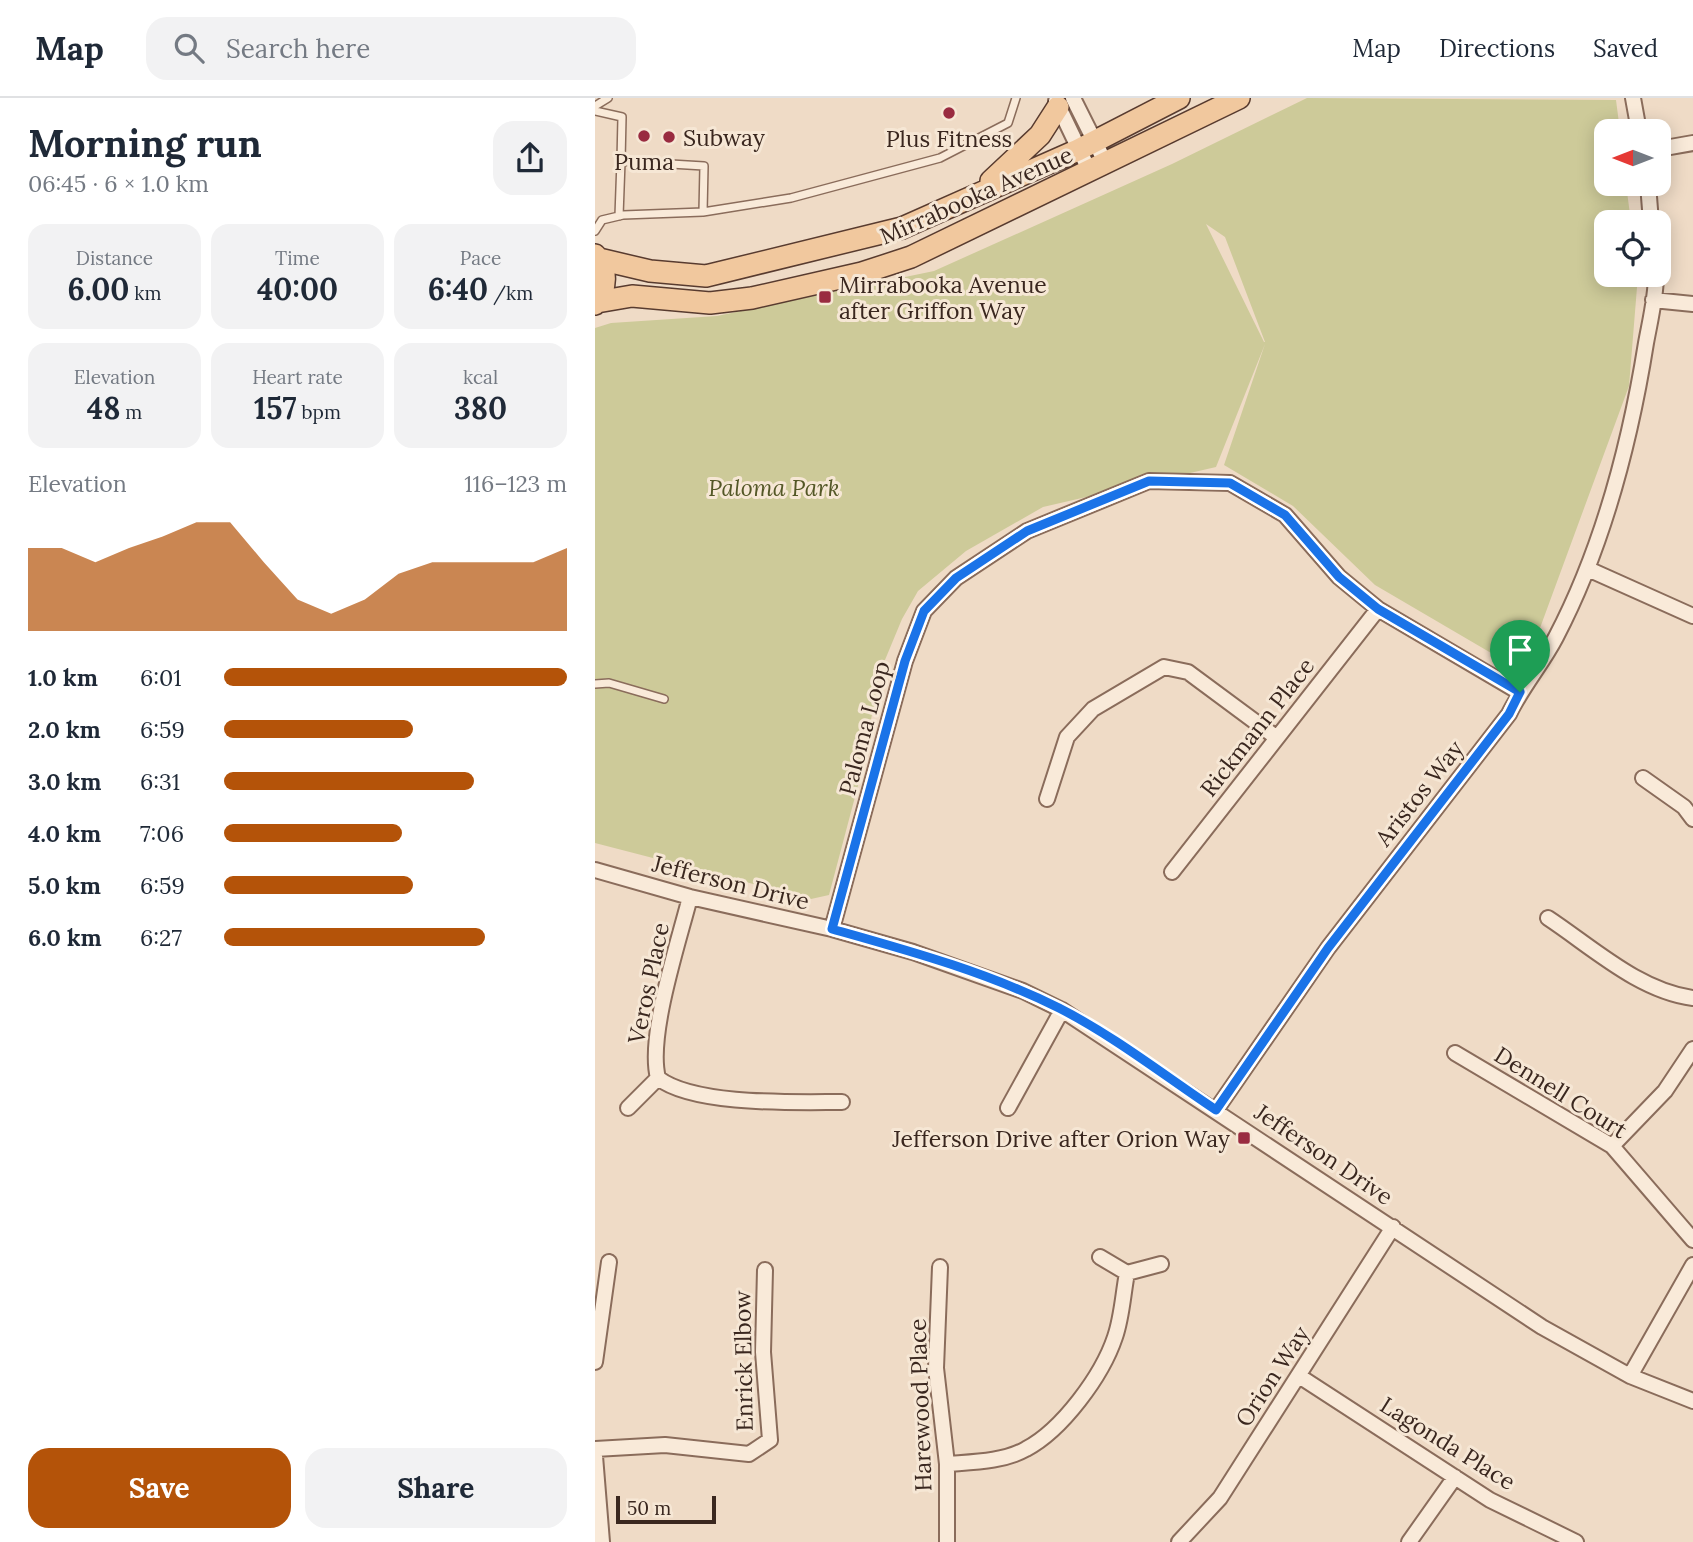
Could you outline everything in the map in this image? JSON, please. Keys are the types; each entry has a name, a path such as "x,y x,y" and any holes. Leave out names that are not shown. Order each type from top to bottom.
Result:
{"main road":[{"name":"Mirrabooka Avenue","path":"597,257 650,271 706,276 902,228 1087,146 1179,98"},
{"name":"Mirrabooka Avenue","path":"596,303 632,296 710,303 738,300 862,273 911,257 1239,98"},
{"path":"964,201 1014,162 1052,121 1062,101"},
{"name":"Mirrabooka Avenue","path":"596,303 605,281 597,257"}],"street":[{"path":"1633,98 1637,119"},
{"path":"1062,101 1098,168"},
{"path":"1671,147 1693,143"},
{"name":"Aristos Way","path":"1216,1110 1328,948 1509,714 1520,692 1555,640 1588,569 1639,391 1655,287"},
{"path":"1653,300 1693,304"},
{"name":"Paloma Loop","path":"832,929 905,661 924,611 956,578 1027,531 1149,481 1230,483 1285,515 1339,577 1378,609 1520,692"},
{"path":"1588,569 1693,616"},
{"name":"Rickmann Place","path":"1172,872 1378,609"},
{"path":"1047,799 1067,737 1093,709 1164,667 1188,672 1277,738"},
{"path":"1643,778 1683,807 1693,818"},
{"name":"Jefferson Drive","path":"596,871 690,897 832,929 964,968 1062,1010 1542,1327 1630,1376 1693,1401"},
{"name":"Veros Place","path":"628,1108 658,1077 655,1060 659,1032 690,897"},
{"path":"1548,918 1641,981 1662,991 1693,998"},
{"path":"1008,1108 1062,1010"},
{"path":"1612,1146 1665,1091 1693,1049"},
{"name":"Dennell Court","path":"1455,1053 1612,1146 1693,1240"},
{"path":"658,1077 672,1086 746,1101 842,1102"},
{"name":"Orion Way","path":"1179,1542 1220,1498 1393,1227"},
{"path":"1100,1257 1127,1273 1161,1264"},
{"path":"595,1362 609,1262"},
{"path":"1630,1376 1693,1265"},
{"name":"Harewood Place","path":"940,1267 936,1368 947,1464 947,1542"},
{"name":"Enrick Elbow","path":"595,1449 665,1444 749,1454 770,1440 764,1352 765,1270"},
{"path":"947,1464 989,1461 1026,1449 1067,1415 1101,1367 1116,1336 1127,1273"},
{"name":"Lagonda Place","path":"1299,1376 1490,1500 1576,1542"},
{"path":"595,1456 601,1542"},
{"path":"1409,1542 1455,1477"}],"lane":[{"path":"595,106 608,98"},
{"path":"595,231 602,220 619,216 703,212 791,198 940,158 1009,123 1016,98"},
{"path":"595,111 622,117 619,216"},
{"path":"621,161 704,166 703,212"},
{"path":"595,684 609,683 664,699"}],"green space":[{"name":"Paloma Park","path":"1307,98 1616,100 1618,119 1594,119 1594,196 1628,196 1629,210 1594,210 1594,287 1637,287 1629,386 1540,628 1515,667 1375,585 1293,506 1224,465 1265,344 1216,467 1043,507 966,551 918,591 902,619 880,672 860,778 829,895 811,899 595,843 595,328 611,323 717,316 934,271 1172,164","holes":["1206,224 1225,237 1264,342"]}],"place":[{"name":"Plus Fitness","path":"949,113"},
{"name":"Puma","path":"644,136"},
{"name":"Subway","path":"669,137"},
{"name":"Mirrabooka Avenue after Griffon Way","path":"825,297"},
{"name":"Jefferson Drive after Orion Way","path":"1244,1138"}],"route":[{"path":"1149,481 1230,483 1285,515 1339,577 1378,609 1520,692 1509,714 1328,948 1216,1110 1062,1010 1023,991 964,968 832,929 905,661 924,611 956,578 1027,531 1149,481"}]}
